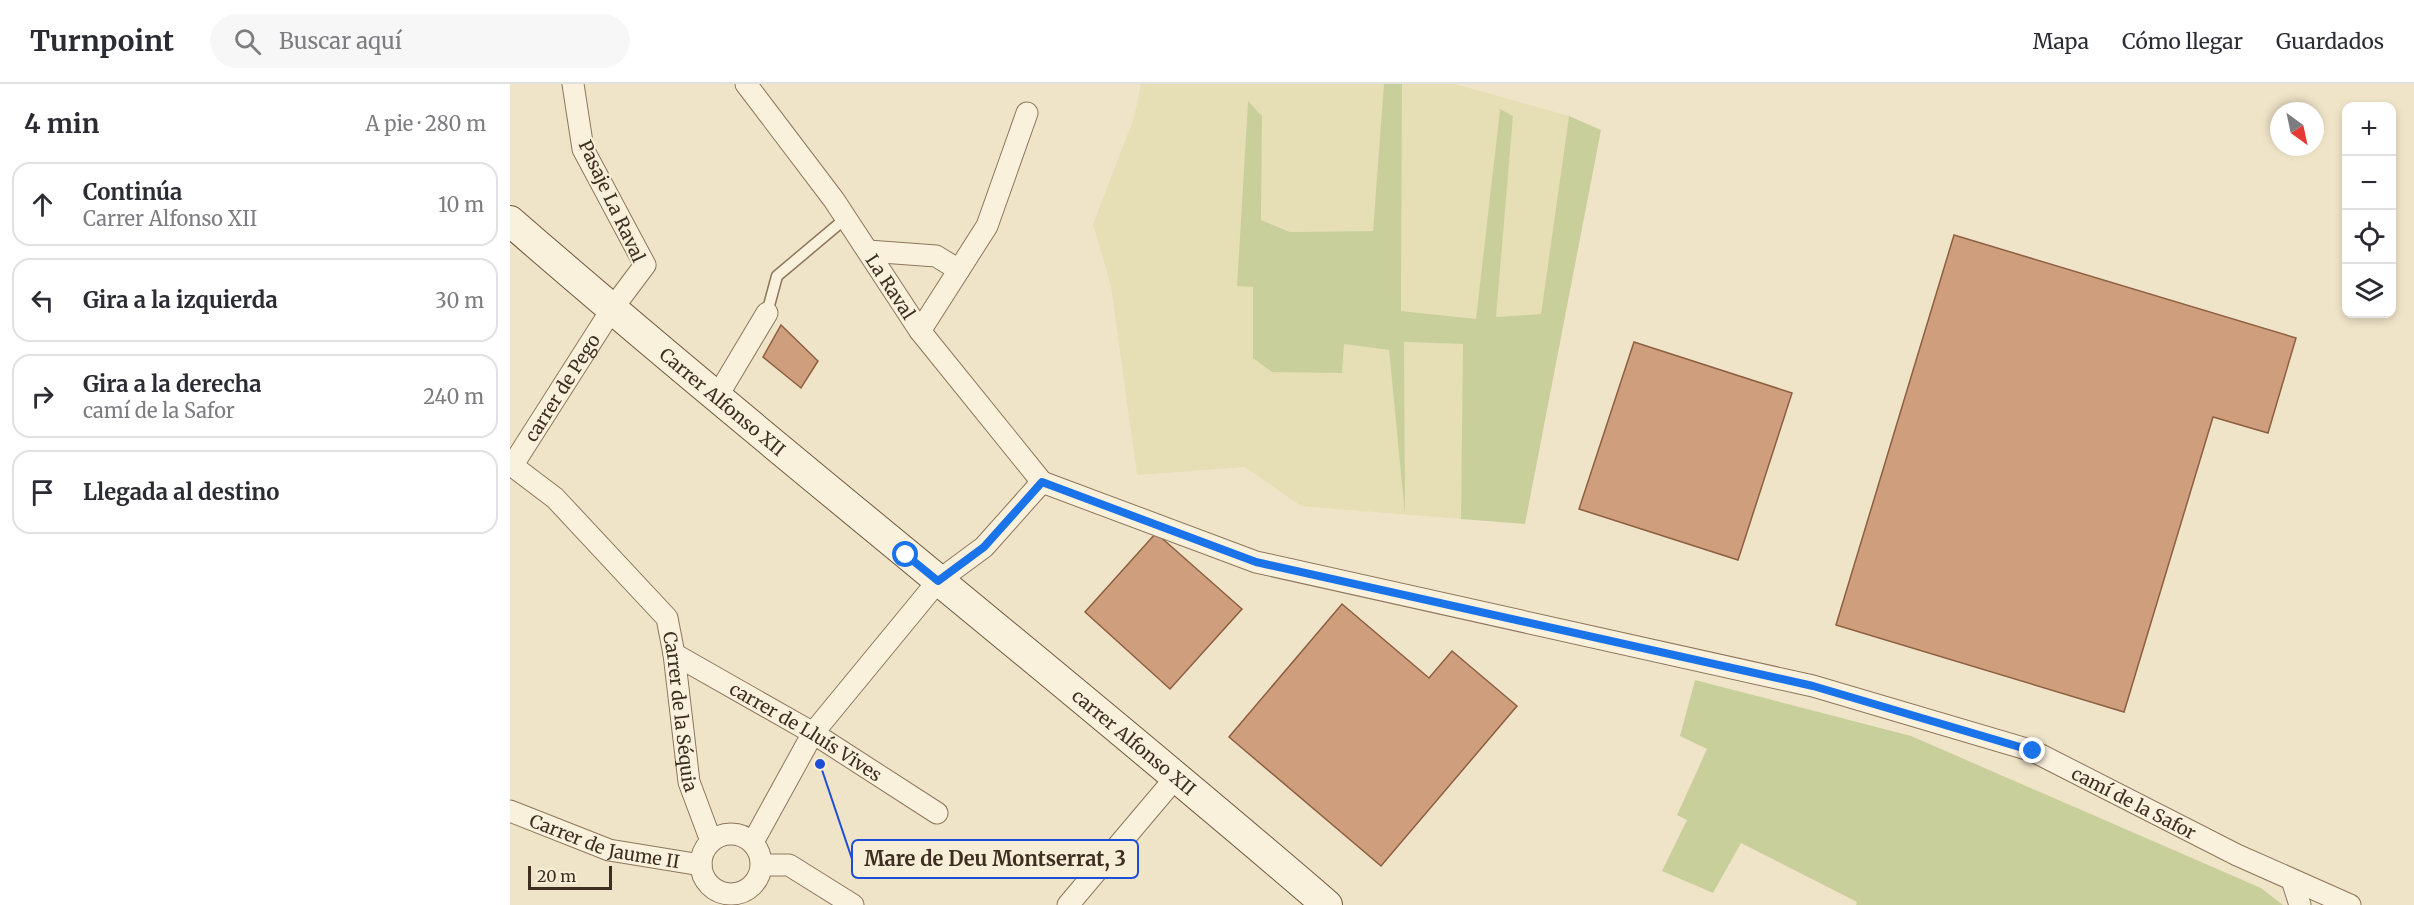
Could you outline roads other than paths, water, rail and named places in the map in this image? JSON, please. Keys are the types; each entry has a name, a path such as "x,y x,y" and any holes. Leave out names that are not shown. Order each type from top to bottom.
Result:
{"street":[{"name":"Pasaje La Raval","path":"573,84 583,149 645,265 612,309"},
{"name":"La Raval","path":"746,84 846,218 920,331 1042,482"},
{"path":"920,331 987,226 1027,113"},
{"name":"Carrer Alfonso XII","path":"510,221 938,581"},
{"path":"868,251 936,256 959,270"},
{"name":"carrer de Pego","path":"511,465 612,309"},
{"path":"718,395 767,313"},
{"name":"Carrer de la Séquia","path":"511,465 555,498 666,618 674,654 688,782 711,842"},
{"path":"753,842 813,734 938,581 984,547 1042,482"},
{"name":"camí de la Safor","path":"1042,482 1256,562 1813,686 2033,751 2237,855 2350,905"},
{"name":"carrer Alfonso XII","path":"938,581 1177,776 1327,905"},
{"name":"carrer de Lluís Vives","path":"674,654 813,734 937,813"},
{"path":"1068,905 1177,776"},
{"name":"Carrer de Jaume II","path":"510,811 609,850 701,865"},
{"path":"736,833 753,842 761,856 762,865 757,880 745,891 717,899 707,882 701,865 705,848 718,836 736,833"},
{"path":"762,865 789,865 853,905"},
{"path":"2292,880 2300,905"}],"lane":[{"path":"767,313 777,276 846,218"}],"place":[{"name":"Mare de Deu Montserrat, 3","path":"820,764"}]}
